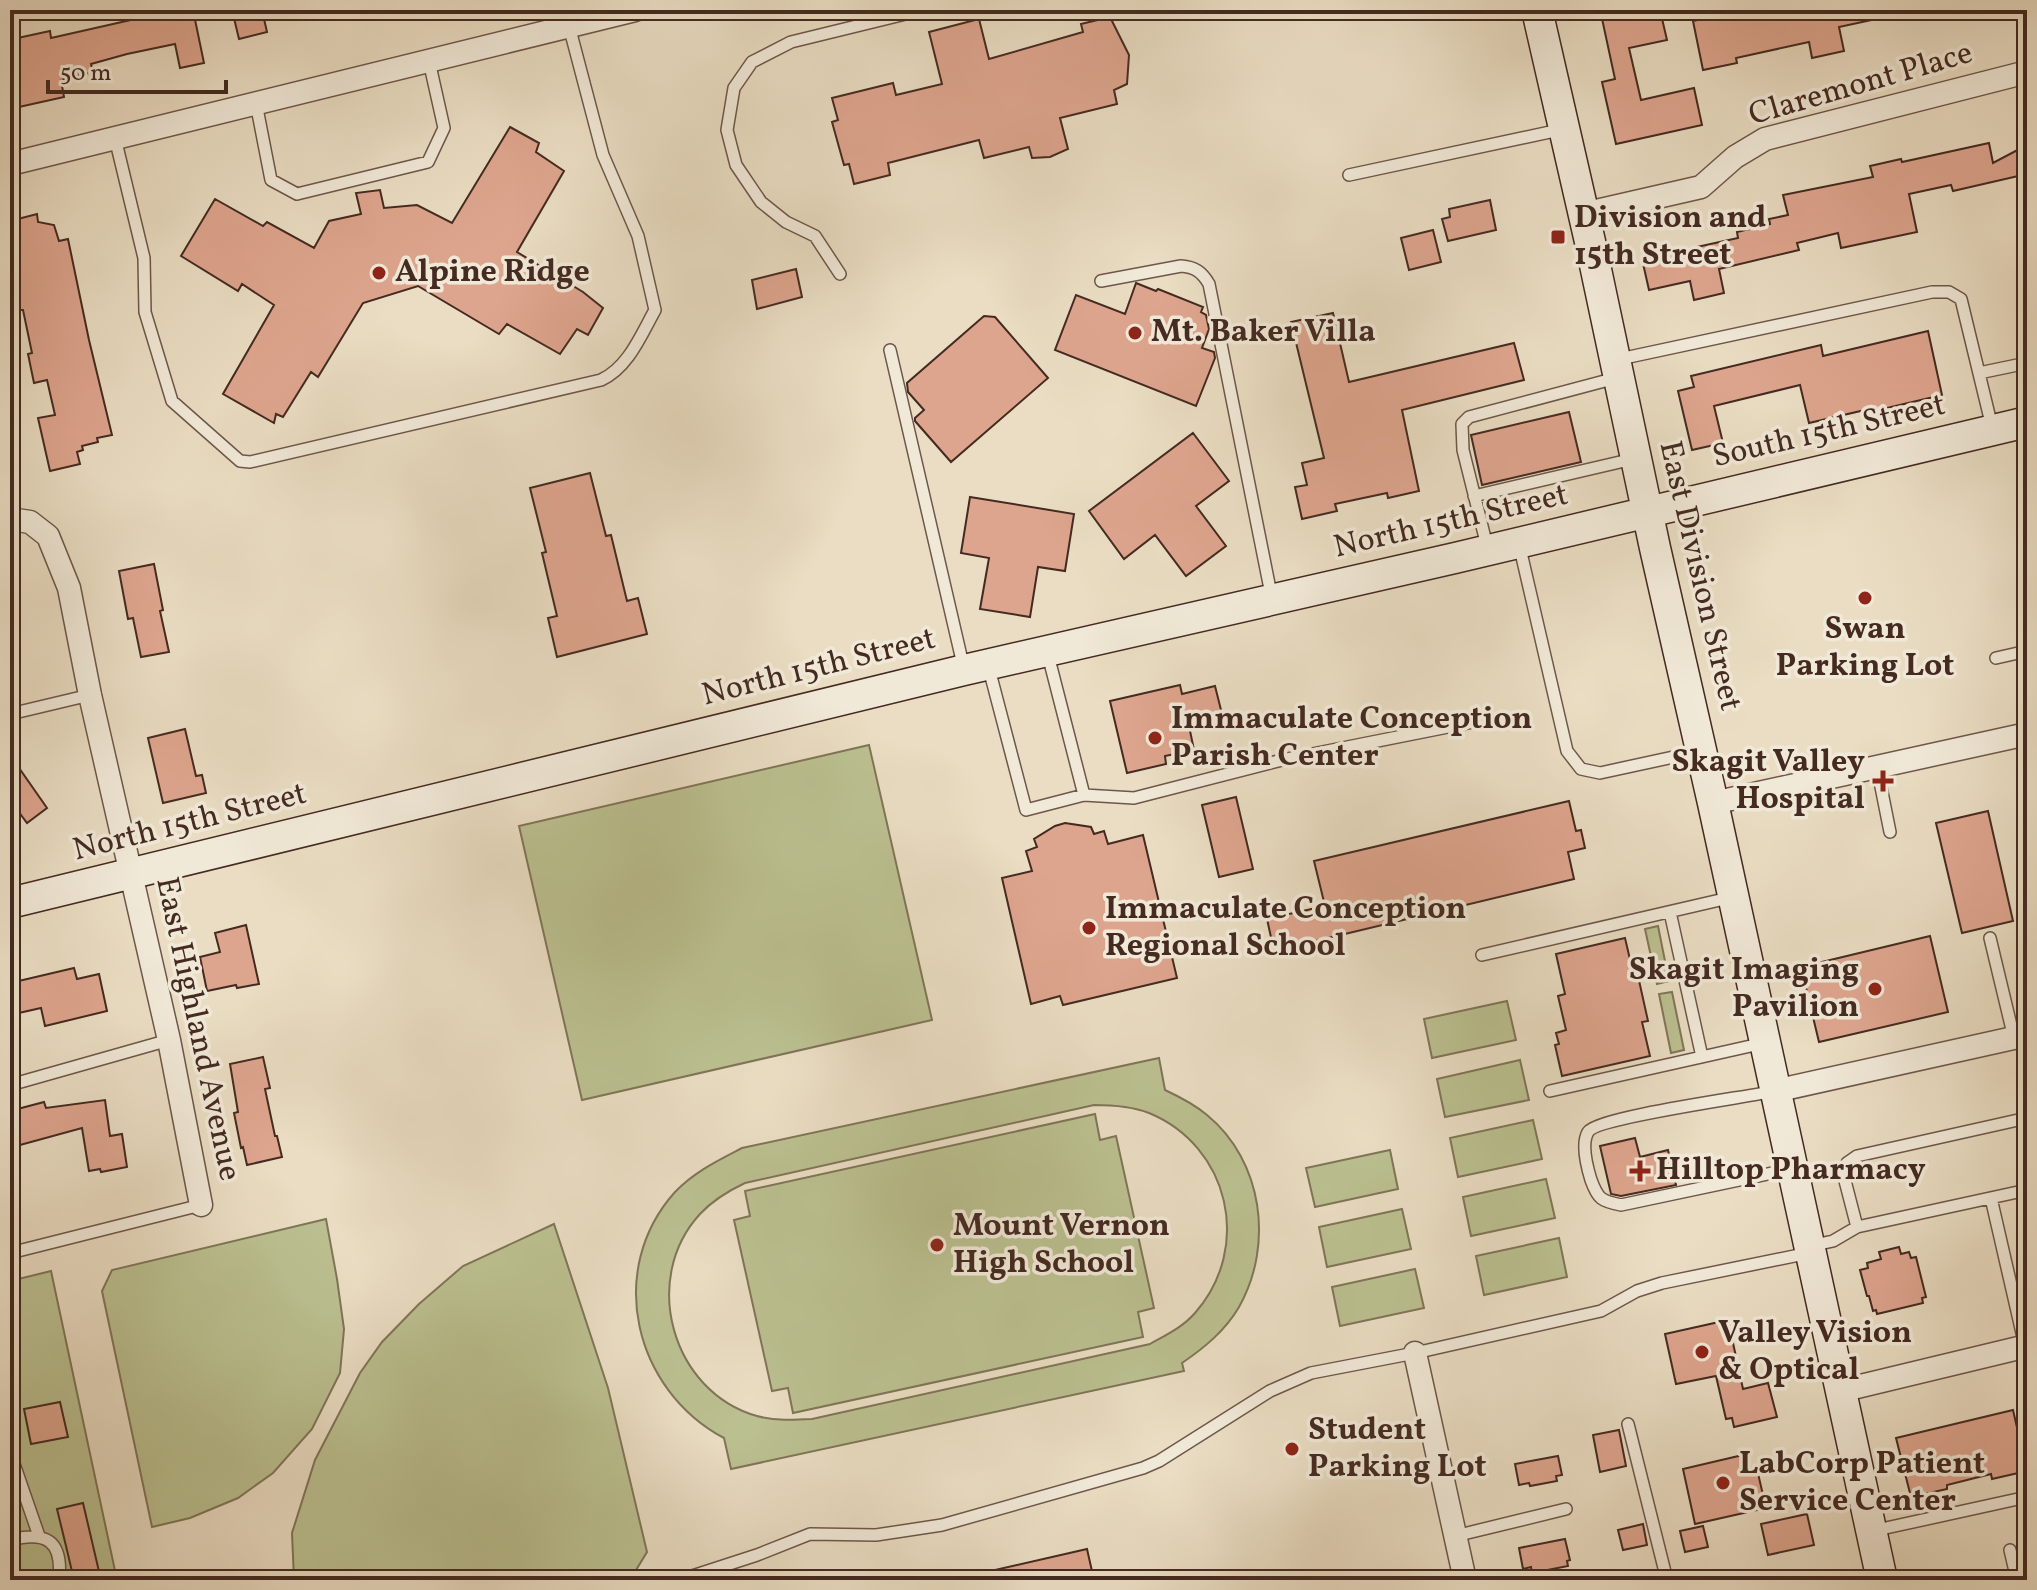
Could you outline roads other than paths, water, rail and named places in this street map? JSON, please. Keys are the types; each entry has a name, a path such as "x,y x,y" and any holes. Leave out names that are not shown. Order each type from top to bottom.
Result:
{"street":[{"path":"10,164 635,10"},
{"name":"East Division Street","path":"1537,10 1882,1580"},
{"name":"Claremont Place","path":"1583,214 1701,187 1735,157 1765,139 2027,72"},
{"name":"South 15th Street","path":"1647,512 2027,422"},
{"name":"North 15th Street","path":"10,903 976,667 1647,512"},
{"name":"East Highland Avenue","path":"10,519 30,522 48,536 69,588 90,695 169,1040 201,1205"},
{"path":"1713,803 2027,734"},
{"path":"1775,1091 2021,1036"},
{"path":"1840,1391 2026,1346"},
{"path":"1415,1353 1465,1580"}],"lane":[{"path":"840,274 815,236 786,222 761,202 736,165 727,130 734,88 752,62 791,42 922,10"},
{"path":"115,138 144,258 145,312 172,401 240,461 250,462 601,380 612,375 633,350 655,310 638,236 603,155 569,26"},
{"path":"256,103 271,180 297,194 351,181 428,162 444,128 429,61"},
{"path":"1349,175 1564,129"},
{"path":"1101,281 1181,266 1200,271 1209,284 1272,600"},
{"path":"1488,550 1463,450 1462,424 1469,417 1616,369 1932,292 1949,292 1961,299 1993,430"},
{"path":"890,350 976,667 1026,810 1084,795 1134,798 1282,760 1473,722"},
{"path":"1979,373 2027,363"},
{"path":"1474,496 1636,458"},
{"path":"1519,543 1567,751 1581,769 1600,773 1701,751"},
{"path":"1047,651 1084,795"},
{"path":"1996,658 2027,651"},
{"path":"10,714 90,695"},
{"path":"1877,767 1890,832"},
{"path":"1482,955 1733,897"},
{"path":"1670,912 1702,1057"},
{"path":"1990,938 2021,1036"},
{"path":"10,1085 169,1040"},
{"path":"1550,1091 1765,1043"},
{"path":"1775,1091 1594,1126 1587,1134 1585,1150 1589,1174 1597,1196 1621,1205 1792,1168"},
{"path":"1857,1227 1843,1173 1847,1163 1857,1156 2027,1118"},
{"path":"680,1580 810,1534 876,1535 942,1525 1143,1468 1270,1391 1311,1373 1601,1311 1637,1291 1810,1249 1833,1241 1857,1227 2027,1190"},
{"path":"1991,1198 2026,1346"},
{"path":"10,1253 201,1205"},
{"path":"1628,1424 1667,1580"},
{"path":"10,1457 39,1536"},
{"path":"1872,1531 2027,1497"},
{"path":"1455,1536 1566,1509"},
{"path":"10,1540 39,1536 51,1542 59,1556 59,1580"},
{"path":"2010,1550 2017,1580"}],"place":[{"name":"Division and 15th Street","path":"1558,237"},
{"name":"Alpine Ridge","path":"379,273"},
{"name":"Mt. Baker Villa","path":"1135,333"},
{"name":"Swan Parking Lot","path":"1865,598"},
{"name":"Immaculate Conception Parish Center","path":"1155,738"},
{"name":"Skagit Valley Hospital","path":"1883,781"},
{"name":"Immaculate Conception Regional School","path":"1089,928"},
{"name":"Skagit Imaging Pavilion","path":"1875,989"},
{"name":"Hilltop Pharmacy","path":"1640,1171"},
{"name":"Mount Vernon High School","path":"937,1245"},
{"name":"Valley Vision & Optical","path":"1702,1352"},
{"name":"Student Parking Lot","path":"1292,1449"},
{"name":"LabCorp Patient Service Center","path":"1723,1483"}]}
